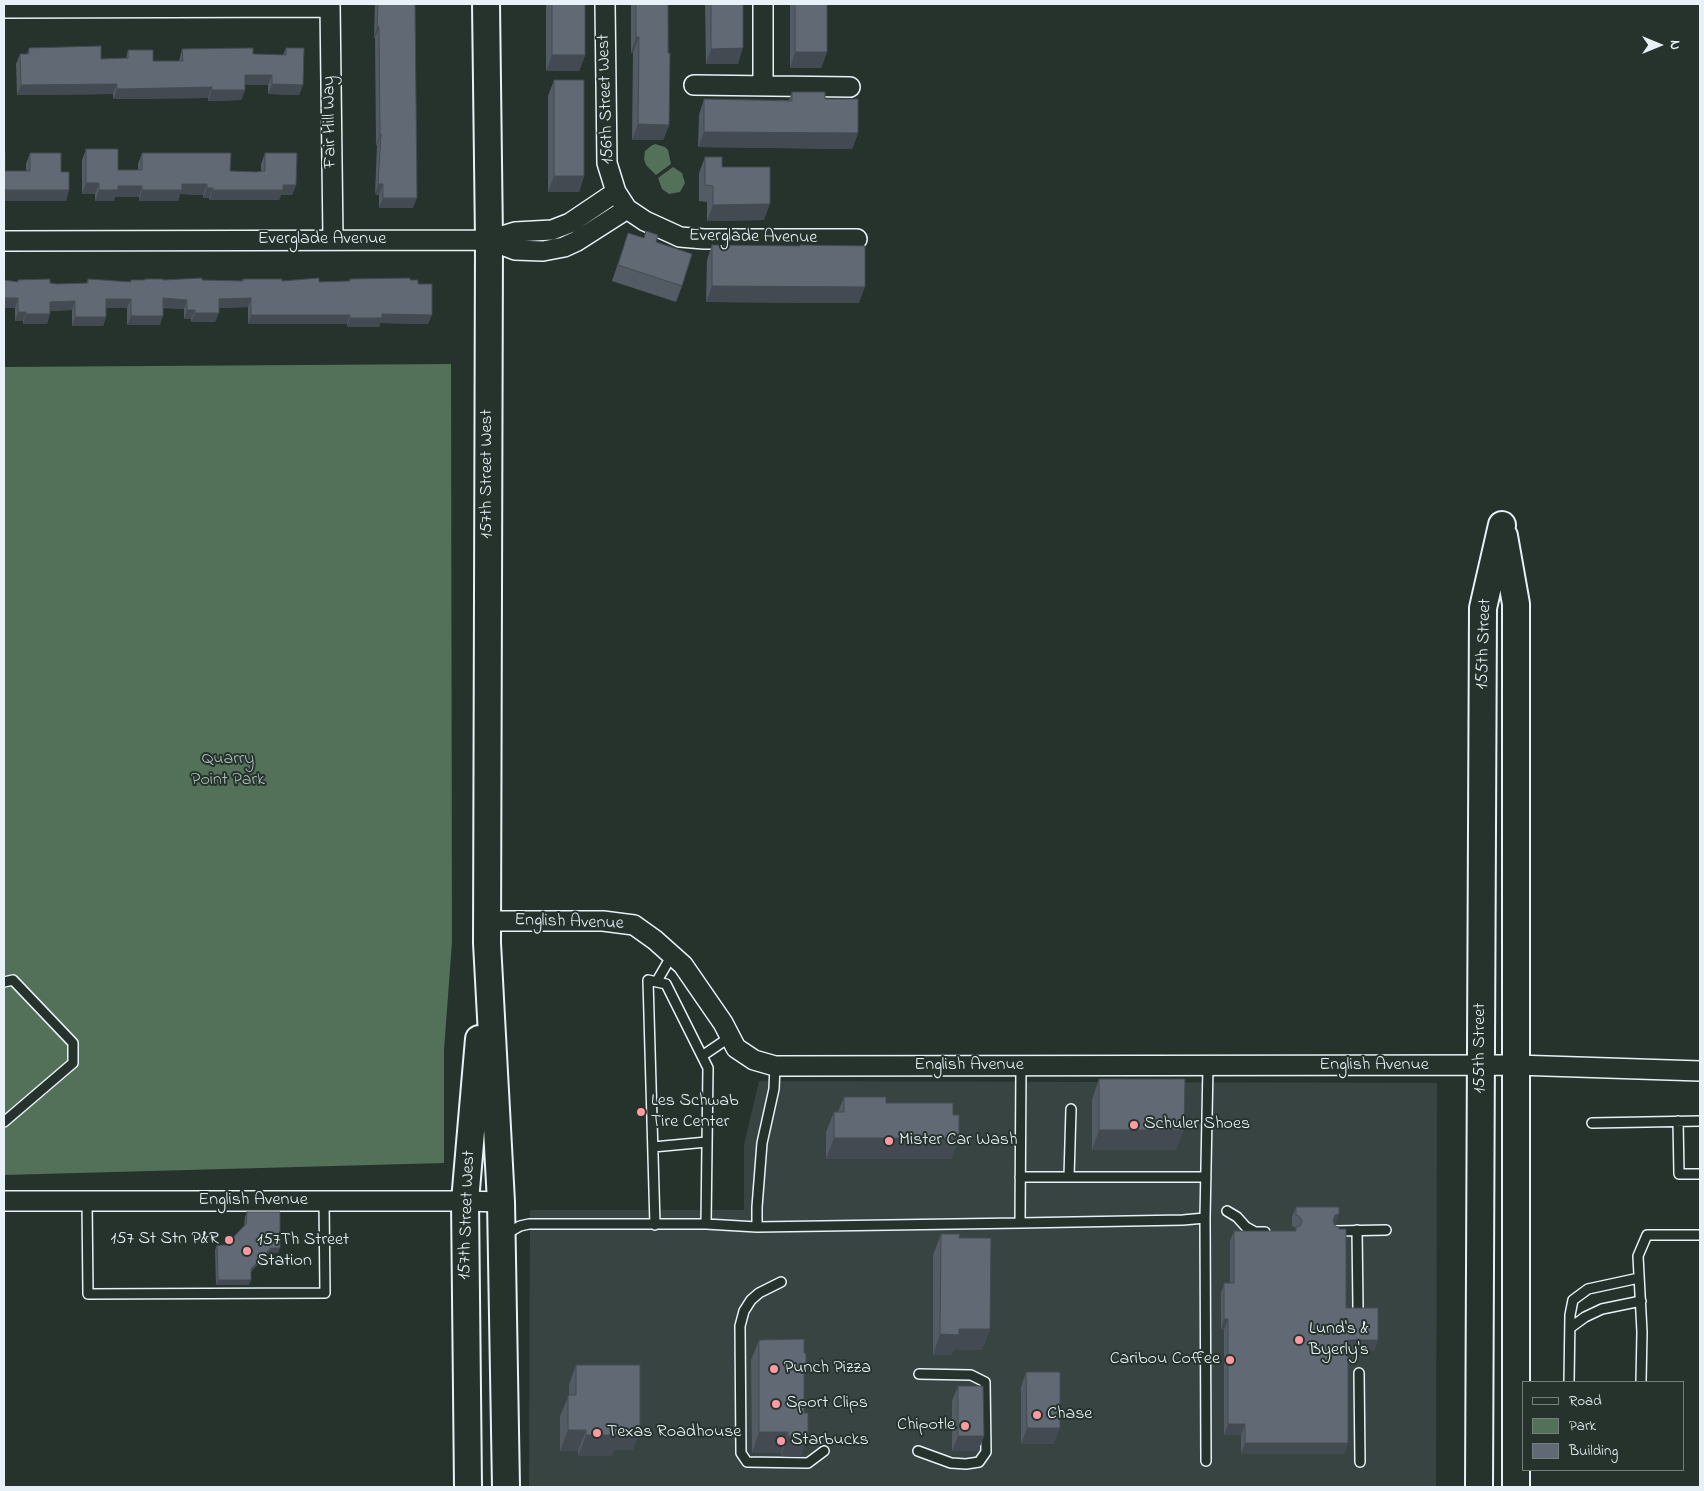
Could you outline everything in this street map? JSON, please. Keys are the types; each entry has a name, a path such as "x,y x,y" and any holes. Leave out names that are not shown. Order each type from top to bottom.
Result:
{"street":[{"name":"157th Street West","path":"486,4 489,240 487,932 501,1202 506,1487"},
{"name":"156th Street West","path":"605,4 606,151 608,171 616,192"},
{"path":"763,4 763,86"},
{"path":"4,8 330,5"},
{"name":"Fair Hill Way","path":"330,5 333,240"},
{"path":"694,86 850,87"},
{"name":"Everglade Avenue","path":"616,192 627,209 645,221 680,237 704,239 857,239"},
{"path":"489,240 516,232 552,230 570,223 616,192"},
{"name":"Everglade Avenue","path":"4,241 489,240 515,250 544,251 564,247 590,234 627,209"},
{"name":"155th Street","path":"1479,1487 1483,608 1502,525 1516,604 1516,1487"},
{"name":"English Avenue","path":"487,932 603,921 634,926 656,940 684,965 723,1023 736,1048 754,1060 775,1066 1516,1066 1700,1071"},
{"name":"157th Street West","path":"468,1487 465,1201 487,932"},
{"name":"English Avenue","path":"4,1201 501,1202"}],"lane":[{"path":"656,981 672,955"},
{"path":"4,982 13,980 73,1043 72,1063 4,1122"},
{"path":"656,1225 648,980 666,984 708,1068 706,1224"},
{"path":"702,1056 730,1037"},
{"path":"757,1227 762,1143 774,1089 775,1066"},
{"path":"1020,1223 1021,1066"},
{"path":"1206,1461 1208,1066"},
{"path":"1070,1177 1071,1109"},
{"path":"1678,1121 1679,1174 1700,1174"},
{"path":"1592,1123 1700,1121"},
{"path":"653,1147 707,1142"},
{"path":"1020,1177 1206,1177"},
{"path":"87,1201 88,1294 325,1293 324,1201"},
{"path":"1227,1211 1255,1232 1274,1232"},
{"path":"502,1236 520,1226 529,1224 706,1224 757,1227 1182,1220 1206,1218"},
{"path":"1357,1230 1358,1308"},
{"path":"1336,1231 1386,1230"},
{"path":"1641,1381 1642,1332 1638,1256 1647,1235 1700,1235"},
{"path":"1569,1381 1570,1328 1573,1300 1588,1288 1639,1278"},
{"path":"781,1282 759,1293 751,1300 744,1311 740,1326 741,1453 747,1462 808,1463 824,1452"},
{"path":"1570,1328 1585,1317 1602,1309 1640,1302"},
{"path":"1360,1373 1360,1462"},
{"path":"918,1451 950,1463 966,1464 979,1462 986,1452 985,1382 971,1376 919,1374"}],"shaded area":[{"path":"759,1081 1437,1083 1436,1487 529,1487 530,1210 744,1210 744,1145"}],"green space":[{"path":"655,144 668,150 671,164 656,175 646,165 644,159 645,151"},
{"path":"673,167 682,173 685,183 680,192 669,194 662,189 658,178"},
{"name":"Quarry Point Park","path":"451,364 452,942 444,1050 444,1163 4,1175 4,367"}],"building":[{"path":"378,4 415,4 417,198 383,198 383,184 378,184 381,134 379,27 377,27"},
{"path":"552,4 585,4 585,55 552,55"},
{"path":"636,4 668,4 668,53 670,53 669,125 638,124 639,37 636,37"},
{"path":"711,4 743,4 743,48 711,49"},
{"path":"795,4 827,4 827,52 795,52"},
{"path":"101,46 101,59 128,58 128,50 153,50 153,61 183,61 182,49 253,48 253,54 286,55 286,48 304,48 303,85 272,84 272,75 245,75 245,90 212,90 212,87 117,89 117,84 21,85 20,54 29,54 29,48"},
{"path":"554,80 584,80 584,176 554,176"},
{"path":"792,92 825,92 825,99 858,99 858,133 704,132 704,99 792,101"},
{"path":"86,149 118,149 118,170 142,170 142,153 231,153 230,171 257,172 265,171 265,153 297,153 296,185 283,185 283,190 213,190 213,188 207,188 207,184 182,184 182,190 142,190 142,186 118,186 118,190 99,190 99,183 86,183"},
{"path":"4,153 5,171 30,171 30,153 61,153 61,172 69,172 69,190 4,190"},
{"path":"705,157 722,157 722,167 770,167 770,204 713,205 713,186 705,185"},
{"path":"646,231 658,235 656,242 692,254 682,286 618,265 628,233 644,238"},
{"path":"712,245 865,246 865,287 712,286"},
{"path":"202,278 202,280 243,281 243,279 282,279 282,281 319,278 319,282 350,281 350,279 410,278 410,280 418,280 418,284 432,284 432,315 382,314 382,318 350,318 350,315 251,315 251,298 219,299 219,313 195,313 195,310 187,310 187,300 163,298 163,316 131,316 131,299 106,299 106,317 75,317 75,301 50,302 50,314 26,314 26,312 18,312 18,298 4,298 4,280 18,282 18,280 50,279 50,283 57,284 88,283 88,279 131,282 131,280 145,279"},
{"path":"1099,1079 1185,1079 1184,1130 1099,1130"},
{"path":"844,1097 886,1097 886,1103 953,1103 953,1115 959,1115 959,1138 834,1138 834,1112 844,1112"},
{"name":"Lund's & Byerly's","path":"1296,1207 1339,1207 1339,1214 1335,1215 1333,1221 1339,1229 1346,1229 1346,1308 1378,1308 1378,1340 1348,1340 1348,1443 1245,1443 1245,1424 1228,1424 1228,1319 1224,1319 1224,1283 1234,1283 1234,1231 1296,1231 1296,1228 1301,1225 1302,1221 1296,1215"},
{"name":"157Th Street Station","path":"247,1212 280,1212 280,1248 271,1248 251,1269 251,1280 218,1280 217,1245 226,1245 246,1224"},
{"path":"941,1234 960,1234 959,1238 991,1238 990,1329 959,1329 959,1335 940,1334"},
{"path":"804,1339 806,1374 804,1374 804,1413 808,1413 808,1436 788,1436 788,1432 759,1432 759,1340"},
{"name":"Texas Roadhouse","path":"576,1365 640,1365 640,1430 620,1430 620,1435 586,1435 586,1430 568,1430 568,1395 576,1395"},
{"path":"1026,1372 1060,1372 1060,1428 1027,1428"},
{"path":"958,1386 983,1386 984,1436 958,1436"}],"place":[{"name":"Les Schwab Tire Center","path":"641,1112"},
{"name":"Schuler Shoes","path":"1134,1125"},
{"name":"Mister Car Wash","path":"889,1141"},
{"name":"157 St Stn P&R","path":"229,1240"},
{"name":"157Th Street Station","path":"247,1251"},
{"name":"Lund's & Byerly's","path":"1299,1340"},
{"name":"Caribou Coffee","path":"1230,1360"},
{"name":"Punch Pizza","path":"774,1369"},
{"name":"Sport Clips","path":"776,1404"},
{"name":"Chase","path":"1037,1415"},
{"name":"Chipotle","path":"965,1426"},
{"name":"Texas Roadhouse","path":"597,1433"},
{"name":"Starbucks","path":"781,1441"}]}
